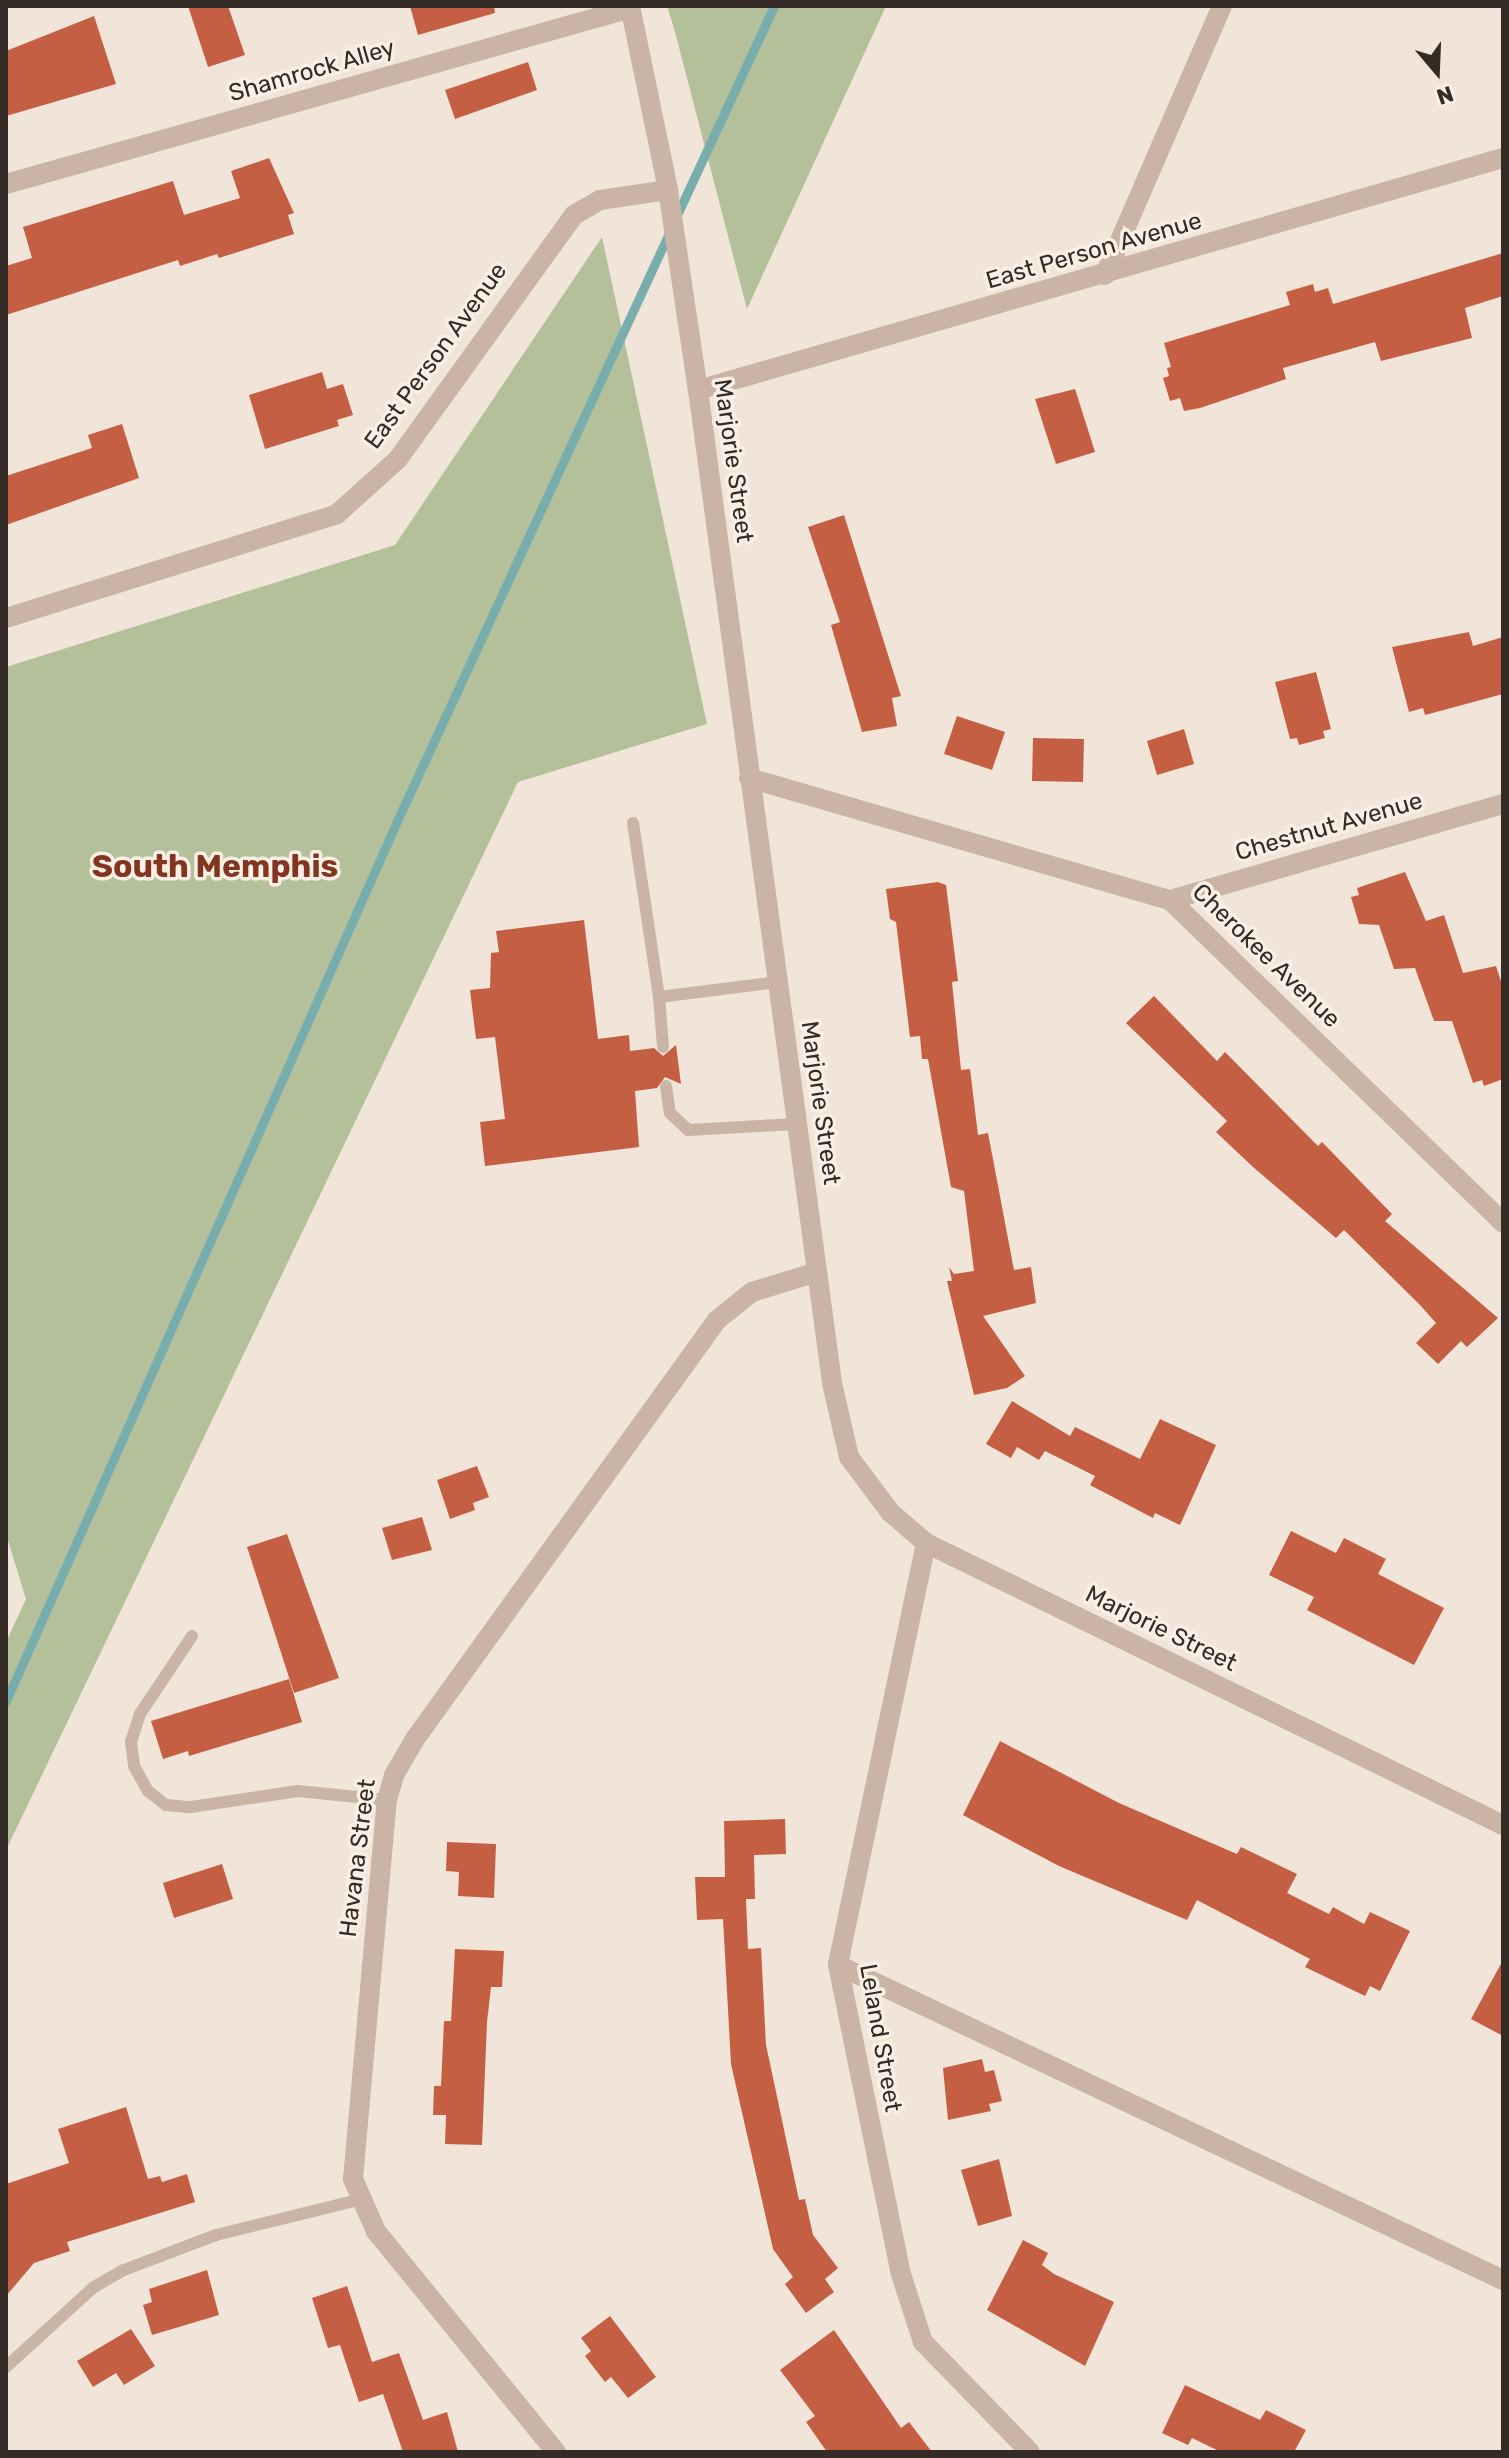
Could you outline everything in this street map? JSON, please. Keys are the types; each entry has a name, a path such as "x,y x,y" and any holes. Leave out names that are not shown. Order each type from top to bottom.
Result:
{"street":[{"path":"1105,275 1222,6"},
{"name":"Shamrock Alley","path":"6,184 631,7"},
{"name":"Marjorie Street","path":"631,7 668,190 698,390 832,1383 849,1457 890,1512 926,1543 1503,1825"},
{"name":"East Person Avenue","path":"698,390 1503,158"},
{"name":"East Person Avenue","path":"6,618 337,514 398,459 574,215 600,200 668,190"},
{"name":"Cherokee Avenue","path":"749,778 1170,900 1503,1223"},
{"name":"Chestnut Avenue","path":"1170,900 1503,804"},
{"name":"Havana Street","path":"556,2452 376,2231 358,2200 352,2155 387,1800 394,1775 415,1739 717,1320 752,1292 817,1272"},
{"name":"Leland Street","path":"926,1543 838,1965 900,2271 923,2342 1030,2452"},
{"path":"838,1965 1503,2280"}],"lane":[{"path":"633,823 659,997 663,1047"},
{"path":"659,997 777,982"},
{"path":"666,1086 670,1113 688,1130 797,1124"},
{"path":"192,1636 140,1714 131,1741 134,1766 148,1791 166,1805 191,1807 298,1791 387,1800"},
{"path":"6,2367 94,2287 124,2270 216,2235 358,2200"}],"green space":[{"path":"667,6 886,6 747,309 675,32"},
{"path":"602,237 707,724 518,782 6,1850 6,1642 26,1599 6,1534 6,667 395,545"}],"building":[{"path":"188,6 228,6 245,55 208,67"},
{"path":"410,6 494,6 495,13 418,35"},
{"path":"94,16 116,84 6,116 6,51"},
{"path":"528,62 537,90 455,119 445,90"},
{"path":"269,158 294,213 288,215 294,234 219,258 217,254 180,266 178,260 6,315 6,266 32,258 23,227 173,181 184,215 240,198 231,171"},
{"path":"1503,253 1503,296 1465,308 1472,338 1381,361 1375,342 1283,368 1286,379 1200,408 1184,411 1180,398 1170,401 1163,378 1169,376 1167,368 1171,367 1164,343 1290,305 1286,292 1313,284 1315,292 1328,288 1333,304"},
{"path":"322,372 327,389 343,384 353,415 337,420 339,426 265,449 249,395"},
{"path":"1075,389 1095,452 1056,464 1035,399"},
{"path":"122,424 139,478 6,525 6,476 92,448 88,435"},
{"path":"844,515 901,696 892,698 897,726 862,732 831,625 840,622 808,527"},
{"path":"1469,632 1473,646 1503,637 1503,694 1425,715 1423,708 1409,712 1392,647"},
{"path":"1316,672 1331,729 1323,731 1325,738 1299,745 1297,738 1290,739 1275,682"},
{"path":"957,716 1005,732 992,770 944,754"},
{"path":"1184,729 1194,764 1157,775 1147,741"},
{"path":"1033,738 1084,739 1083,782 1032,781"},
{"path":"1405,872 1426,921 1444,915 1463,973 1496,966 1503,987 1503,1079 1484,1086 1482,1080 1473,1083 1452,1021 1434,1021 1415,968 1394,969 1379,925 1359,924 1351,897 1359,895 1357,888"},
{"path":"938,882 946,885 958,981 952,982 961,1070 970,1069 978,1135 988,1133 1014,1270 1031,1267 1036,1303 983,1316 1025,1376 1007,1388 974,1395 947,1281 952,1281 949,1267 954,1274 974,1271 964,1191 951,1187 928,1059 922,1059 920,1036 910,1037 896,922 890,919 886,889"},
{"path":"584,920 598,1039 629,1035 630,1051 654,1048 663,1056 676,1045 681,1084 665,1077 657,1088 635,1091 639,1147 485,1166 480,1122 505,1119 495,1037 476,1039 470,990 490,988 491,953 499,952 496,931"},
{"path":"1154,996 1217,1061 1225,1052 1318,1146 1322,1142 1392,1214 1385,1221 1498,1318 1467,1347 1461,1341 1438,1364 1416,1343 1436,1323 1420,1305 1344,1230 1336,1238 1216,1132 1227,1121 1126,1023"},
{"path":"1012,1401 1070,1436 1075,1427 1140,1459 1160,1419 1216,1445 1180,1525 1155,1513 1153,1518 1090,1485 1095,1476 1045,1451 1039,1460 1017,1447 1011,1458 986,1444"},
{"path":"477,1466 489,1497 473,1503 475,1510 450,1519 437,1480"},
{"path":"422,1517 432,1550 392,1560 382,1528"},
{"path":"1291,1531 1336,1553 1344,1538 1386,1559 1378,1574 1444,1608 1414,1665 1307,1610 1314,1597 1269,1575"},
{"path":"287,1534 339,1678 294,1693 247,1547"},
{"path":"289,1679 302,1722 189,1756 188,1751 163,1759 151,1721"},
{"path":"1000,1741 1119,1803 1237,1854 1241,1847 1297,1874 1287,1893 1329,1914 1333,1907 1364,1924 1370,1912 1410,1931 1380,1991 1370,1986 1365,1996 1305,1967 1310,1959 1197,1900 1187,1920 1059,1866 963,1815"},
{"path":"785,1819 786,1854 754,1855 755,1899 746,1899 748,1949 761,1948 766,2045 799,2200 805,2199 813,2235 838,2268 825,2279 834,2292 806,2313 785,2284 793,2277 773,2249 731,2064 723,1919 697,1920 695,1877 725,1877 724,1821"},
{"path":"447,1842 496,1844 494,1898 458,1896 459,1872 446,1871"},
{"path":"222,1864 233,1899 174,1918 163,1883"},
{"path":"455,1949 504,1951 502,1987 491,1987 487,2022 482,2145 445,2144 446,2115 433,2115 434,2086 441,2086 444,2021 451,2021"},
{"path":"1503,1960 1503,2036 1471,2019"},
{"path":"982,2059 985,2072 994,2070 1002,2101 989,2104 991,2111 948,2120 943,2068"},
{"path":"126,2107 148,2179 160,2176 162,2182 187,2174 195,2202 67,2242 70,2251 34,2263 6,2296 6,2184 69,2163 58,2129"},
{"path":"999,2159 1012,2216 978,2226 961,2170"},
{"path":"1023,2240 1048,2253 1042,2265 1054,2274 1114,2302 1085,2366 987,2310"},
{"path":"207,2270 219,2315 152,2335 143,2305 152,2302 149,2289"},
{"path":"347,2286 372,2362 399,2353 423,2420 447,2412 458,2452 403,2452 383,2394 359,2402 340,2345 328,2348 312,2298"},
{"path":"610,2316 656,2377 628,2398 611,2377 605,2382 585,2356 591,2351 581,2338"},
{"path":"131,2329 155,2366 124,2385 116,2373 93,2387 77,2361"},
{"path":"834,2330 901,2428 909,2422 932,2452 827,2452 806,2422 815,2416 780,2370"},
{"path":"1185,2385 1260,2420 1266,2410 1306,2430 1294,2452 1221,2452 1192,2438 1188,2445 1162,2433"}],"waterway":[{"path":"676,217 774,6"},
{"path":"6,1701 397,821 670,231"}],"district":[{"name":"South Memphis","path":"215,866"}]}
